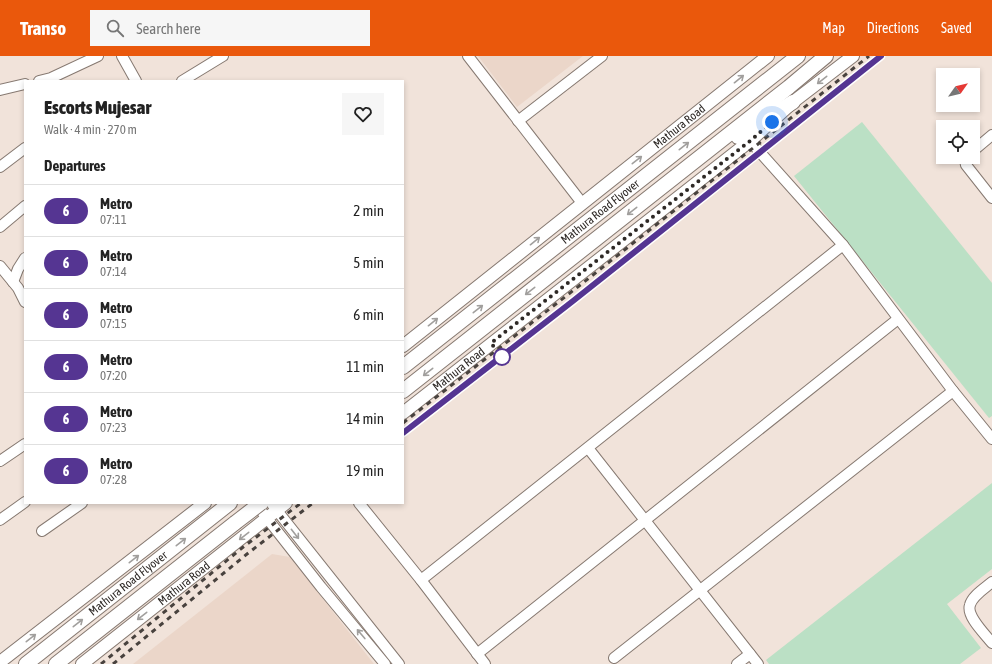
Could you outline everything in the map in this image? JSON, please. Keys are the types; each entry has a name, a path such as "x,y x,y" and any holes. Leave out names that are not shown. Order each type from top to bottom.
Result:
{"highway":[{"name":"Mathura Road Flyover","path":"404,366 798,56"},
{"path":"691,164 826,56"},
{"path":"691,164 744,134 793,102"},
{"name":"Mathura Road Flyover","path":"404,390 691,164"},
{"name":"Mathura Road Flyover","path":"26,664 229,504"},
{"name":"Mathura Road Flyover","path":"56,664 260,504"}],"main road":[{"name":"Mathura Road","path":"404,345 768,56"},
{"name":"Mathura Road","path":"404,412 750,141 793,102 852,56"},
{"path":"0,662 204,504"},
{"name":"Mathura Road","path":"82,664 275,508"}],"street":[{"path":"43,80 51,78 98,56"},
{"path":"122,56 135,80"},
{"path":"184,80 223,56"},
{"path":"468,56 582,203"},
{"path":"518,121 602,56"},
{"path":"0,90 24,84"},
{"path":"980,145 992,135"},
{"path":"750,141 843,246 953,391 992,439"},
{"path":"0,167 24,149"},
{"path":"965,164 992,198"},
{"path":"0,227 24,207"},
{"path":"422,580 843,246"},
{"path":"13,282 18,269 24,260"},
{"path":"0,266 18,288 24,300"},
{"path":"477,654 898,319"},
{"path":"614,658 953,391"},
{"path":"0,461 24,445"},
{"path":"588,448 758,664"},
{"path":"0,520 24,503"},
{"path":"42,530 81,504"},
{"path":"259,504 275,508 399,664"},
{"path":"360,504 422,580 485,664"},
{"path":"275,508 321,586 386,664"},
{"path":"992,582 975,597 970,604 969,611 972,618 992,643"},
{"path":"737,664 750,654"}],"shaded area":[{"path":"478,56 583,56 517,107"},
{"path":"272,554 290,557 374,664 133,664"}],"green space":[{"path":"862,122 992,283 992,416 989,418 794,176"},
{"path":"992,483 992,569 947,604 981,648 960,664 769,664 766,660"}],"railway":[{"path":"404,422 579,286 869,56"},
{"path":"404,432 584,292 881,56"},
{"path":"101,664 242,548 300,504"},
{"path":"113,664 247,554 312,504"}],"metro line":[{"name":"6","path":"404,432 573,301 881,56"}],"route":[{"path":"502,357 491,343 750,141 772,122"}]}
